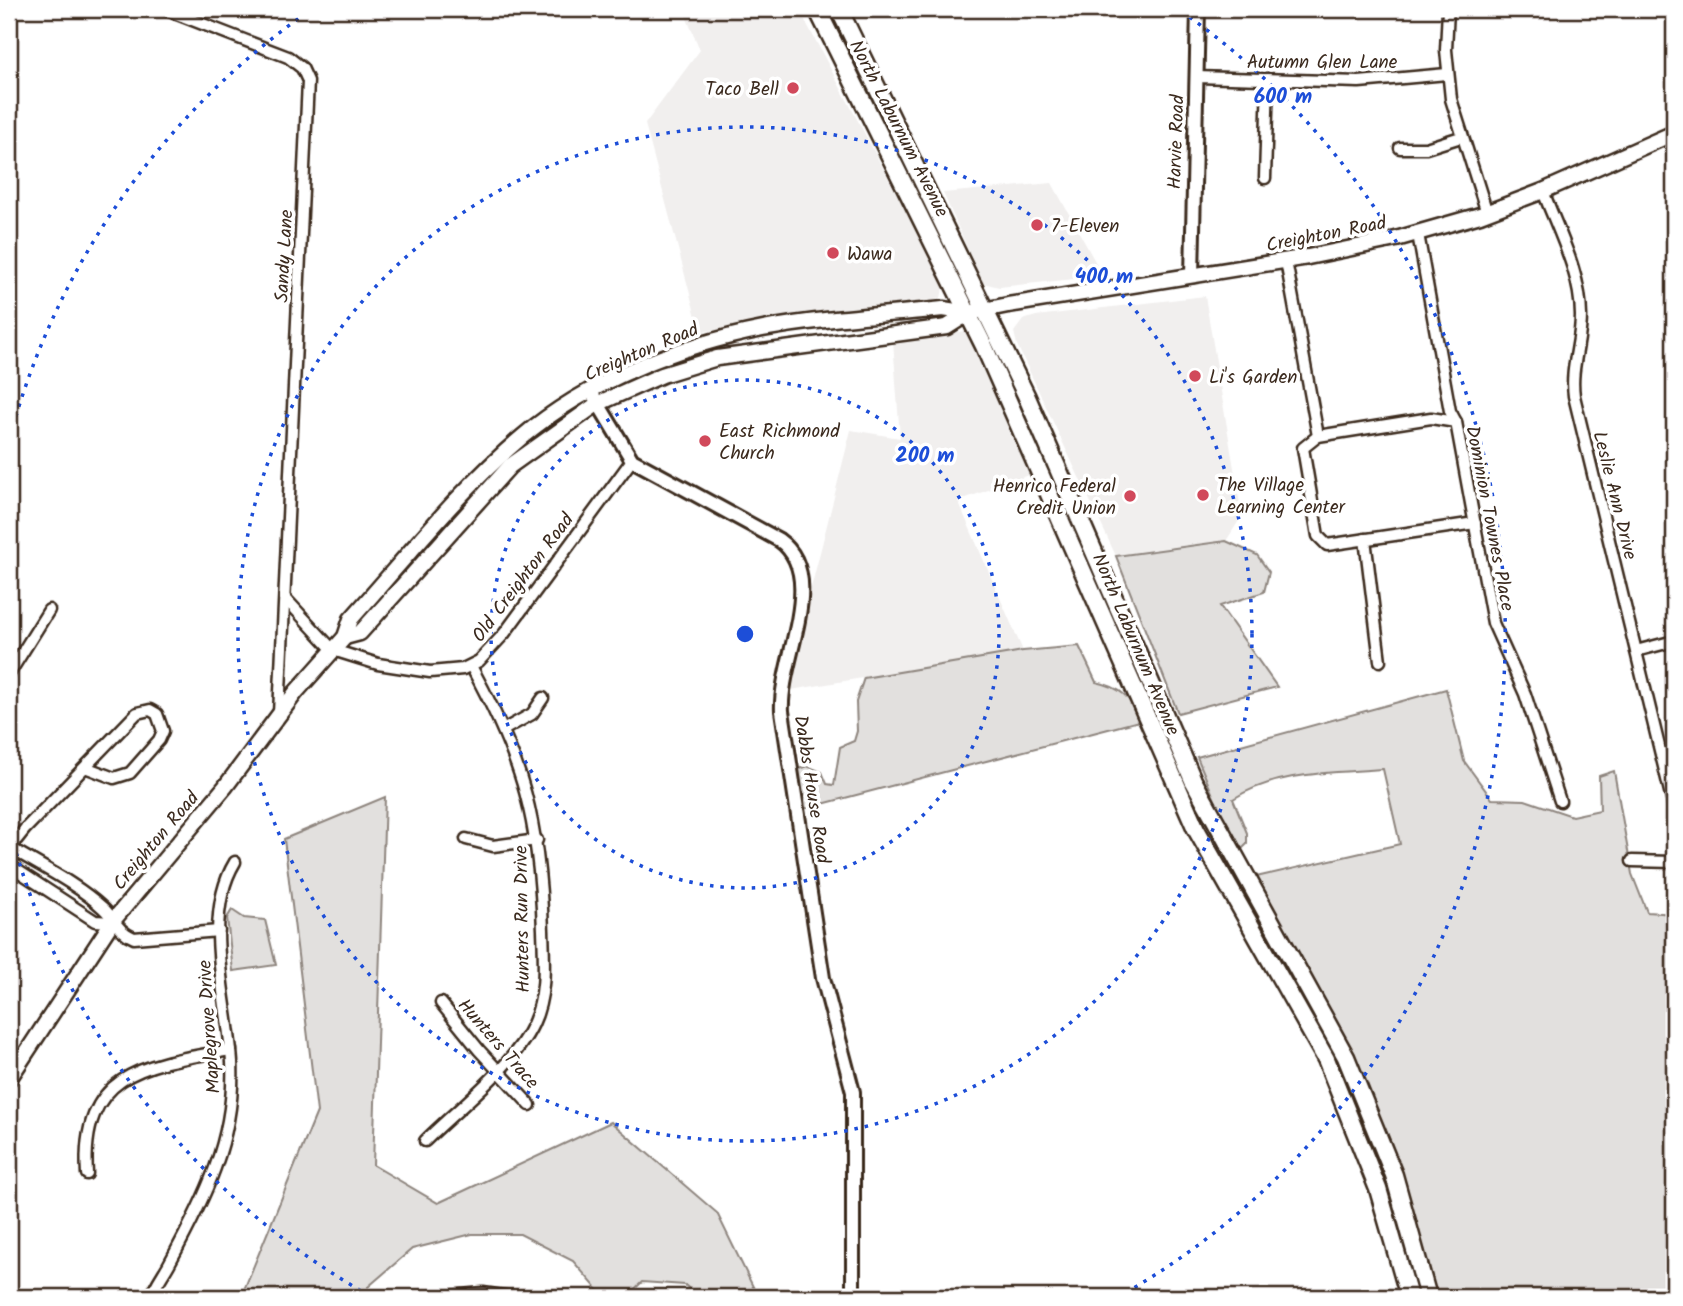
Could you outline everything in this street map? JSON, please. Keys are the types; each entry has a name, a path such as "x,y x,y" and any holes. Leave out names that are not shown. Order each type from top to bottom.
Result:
{"main road":[{"name":"North Laburnum Avenue","path":"817,9 969,313 1196,829 1238,908 1294,998 1340,1091 1378,1189 1409,1297"},
{"name":"North Laburnum Avenue","path":"839,9 987,310 1058,464 1193,779 1251,888 1321,1008 1366,1102 1409,1219 1428,1297"},
{"name":"Creighton Road","path":"9,1079 112,922 333,650 345,637 360,633 510,466 594,398 688,349 746,332 943,309 969,313 1286,261 1418,234 1487,213 1543,191 1674,133"},
{"name":"Creighton Road","path":"594,398 704,361 947,327 969,313"}],"street":[{"name":"Sandy Lane","path":"164,9 288,57 302,68 308,81 278,718"},
{"name":"Harvie Road","path":"1192,276 1198,9"},
{"path":"1448,9 1447,74 1461,137 1487,213"},
{"name":"Autumn Glen Lane","path":"1196,77 1360,82 1447,74"},
{"path":"1265,178 1268,79"},
{"path":"1400,148 1426,148 1461,137"},
{"name":"Leslie Ann Drive","path":"1543,191 1576,276 1581,325 1572,372 1574,396 1674,808"},
{"name":"Dominion Townes Place","path":"1418,234 1450,411 1457,422 1493,623 1525,694 1560,802"},
{"path":"1286,261 1318,436"},
{"name":"Dabbs House Road","path":"594,398 632,460 779,540 789,547 799,564 803,592 784,679 782,711 823,978 852,1092 853,1297"},
{"path":"1457,422 1431,418 1318,436 1303,448 1318,536 1327,545 1475,523"},
{"name":"Old Creighton Road","path":"333,650 378,664 430,672 471,666 504,634 632,460"},
{"path":"1365,539 1380,661"},
{"path":"285,598 333,650"},
{"path":"9,674 49,610"},
{"path":"1636,651 1674,641"},
{"name":"Hunters Run Drive","path":"425,1141 524,1040 541,999 544,964 537,840 528,793 503,730 471,666"},
{"path":"503,730 532,714 543,698"},
{"path":"85,767 114,778 130,773 159,740 163,731 157,714 150,710 137,713 85,767 9,848 74,886 105,909 123,934 139,939 219,931"},
{"path":"466,839 493,846 537,840"},
{"path":"1632,861 1674,862"},
{"name":"Maplegrove Drive","path":"151,1297 206,1192 222,1150 231,1103 231,1050 219,931 221,895 235,862"},
{"path":"9,865 95,921 112,922"},
{"name":"Hunters Trace","path":"441,1003 530,1105"},
{"path":"87,1174 87,1145 92,1122 97,1107 112,1085 134,1072 231,1050"},
{"path":"439,1297 483,1293 511,1297"}],"shaded area":[{"path":"683,9 799,9 944,284 941,298 927,303 700,332 645,124 700,50"},
{"path":"1052,183 1103,276 999,287 983,283 943,193"},
{"path":"1205,296 1242,516 1226,541 1116,556 1017,345 1014,332 1023,320 1036,316"},
{"path":"966,331 971,336 1032,474 958,501 1023,651 785,691 851,430 900,438 893,341"},
{"path":"1226,541 1257,555 1269,572 1264,592 1220,606 1277,687 1178,713 1116,556"},
{"path":"1079,646 1096,682 1124,694 1133,705 1139,721 803,809 796,770 807,766 822,772 827,784 834,785 840,747 854,741 857,731 856,702 864,678 1023,651"},
{"path":"1446,689 1464,761 1492,799 1525,800 1572,816 1600,810 1599,776 1614,771 1632,874 1647,912 1674,914 1674,1297 1434,1297 1421,1240 1404,1185 1383,1132 1335,1030 1252,878 1400,844 1383,769 1287,778 1250,790 1233,799 1247,833 1247,844 1242,849 1235,848 1197,757"},
{"path":"385,797 373,1165 438,1203 611,1122 717,1213 758,1297 698,1297 685,1285 642,1282 626,1297 604,1297 573,1261 520,1234 472,1234 412,1249 368,1287 368,1297 241,1297 317,1112 284,839"},
{"path":"1239,878 1323,1021 1379,1145 1423,1297 1413,1297 1371,1156 1232,880"},
{"path":"232,910 244,918 265,920 276,965 233,971 227,918"}],"place":[{"name":"Taco Bell","path":"793,88"},
{"name":"7-Eleven","path":"1037,225"},
{"name":"Wawa","path":"833,253"},
{"name":"Li's Garden","path":"1195,376"},
{"name":"East Richmond Church","path":"705,441"},
{"name":"The Village Learning Center","path":"1203,495"},
{"name":"Henrico Federal Credit Union","path":"1130,496"}]}
